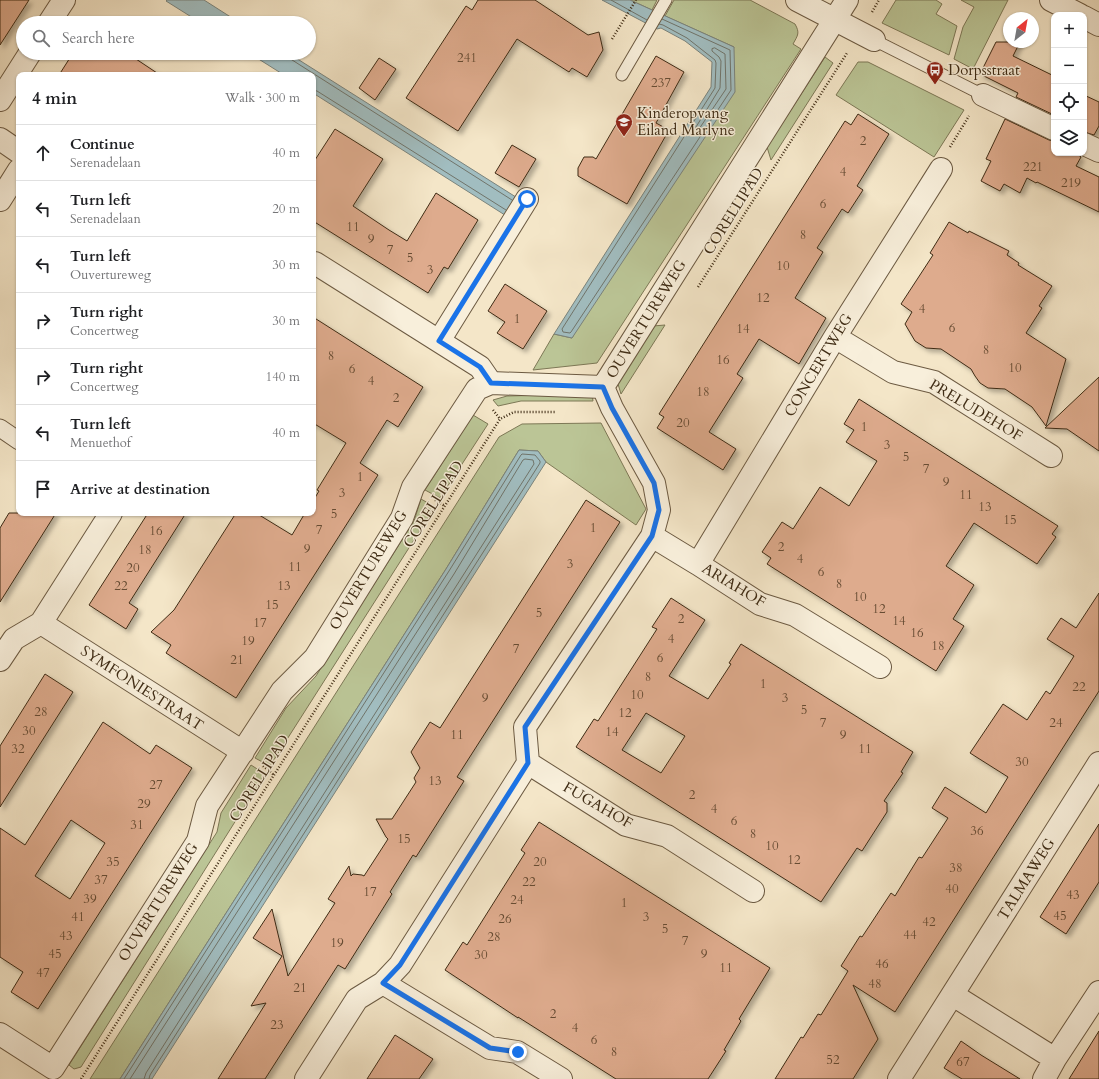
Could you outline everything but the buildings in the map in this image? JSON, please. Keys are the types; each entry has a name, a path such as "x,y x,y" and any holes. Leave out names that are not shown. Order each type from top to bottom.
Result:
{"street":[{"path":"54,16 64,0"},
{"path":"797,0 866,37"},
{"name":"OUVERTUREWEG","path":"50,1073 198,841 207,806 282,691 315,658 402,518 413,487 477,389 491,383 603,387 847,0"},
{"path":"1052,0 1074,12"},
{"path":"1087,19 1099,25"},
{"path":"18,72 26,60"},
{"path":"0,100 16,75"},
{"path":"982,95 1051,128"},
{"path":"0,139 16,150"},
{"path":"1087,145 1099,151"},
{"name":"CONCERTWEG","path":"698,564 835,336 941,168"},
{"path":"0,200 16,175"},
{"path":"439,341 527,199"},
{"path":"316,264 480,367 491,383"},
{"name":"PRELUDEHOF","path":"835,336 893,372 934,382 1051,456"},
{"path":"306,1079 357,999 383,983 400,965 528,763 525,727 652,536 659,510 654,483 612,408 603,387"},
{"path":"0,428 16,439"},
{"path":"0,660 14,639 42,623 109,516"},
{"name":"ARIAHOF","path":"652,536 760,604 795,614 880,667"},
{"name":"SYMFONIESTRAAT","path":"42,623 243,752"},
{"name":"FUGAHOF","path":"528,763 626,825 667,836 753,891"},
{"name":"TALMAWEG","path":"899,1079 1099,763"},
{"path":"383,983 490,1048 518,1052 561,1079"},
{"path":"1044,1079 1099,992"},
{"path":"953,995 1055,1060"},
{"path":"0,1034 50,1073"}],"lane":[{"path":"622,75 666,0"},
{"path":"866,37 982,95"}],"path":[{"path":"612,39 636,0"},
{"name":"CORELLIPAD","path":"698,287 866,37"},
{"path":"941,168 941,160 982,95"},
{"name":"CORELLIPAD","path":"82,1079 500,419 514,412 559,412"}],"green space":[{"path":"630,0 657,0 652,10"},
{"path":"674,0 750,0 795,24 798,34 793,44 801,49 597,363 533,370 554,334 572,338 734,47 665,16"},
{"path":"896,0 936,0 942,4 936,14 957,26 949,55 882,23"},
{"path":"961,0 1008,0 973,69 954,59 963,27 974,7"},
{"path":"825,57 833,63 771,160 767,147"},
{"path":"858,62 868,62 964,110 934,157 836,95"},
{"path":"665,325 621,394 618,384 653,326"},
{"path":"592,394 593,401 521,401 498,406 493,400 507,396"},
{"path":"473,415 488,424 440,498 425,490"},
{"path":"601,423 646,509 636,525 546,462 538,451 519,450 446,569 120,1079 90,1079 499,437 522,424"},
{"path":"421,499 435,507 270,766 255,758 286,708 316,676 414,521"},
{"path":"251,765 265,774 81,1067 74,1069 69,1065 217,832 221,813"}],"water":[{"path":"204,0 229,16 190,16 166,1"},
{"path":"602,0 630,0 734,47 735,92 572,338 554,334 711,87 712,62 685,41 661,28 657,29"},
{"path":"260,60 299,60 519,199 508,217 316,95 316,72 279,72"},
{"path":"519,450 538,451 546,462 152,1079 120,1079 446,569"}],"place":[{"name":"Dorpsstraat","path":"935,85"},
{"name":"Kinderopvang Eiland Marlyne","path":"624,137"}],"route":[{"path":"518,1052 490,1048 383,983 400,965 528,763 525,727 652,536 659,510 654,483 612,408 603,387 491,383 480,367 439,341 527,199"}]}
